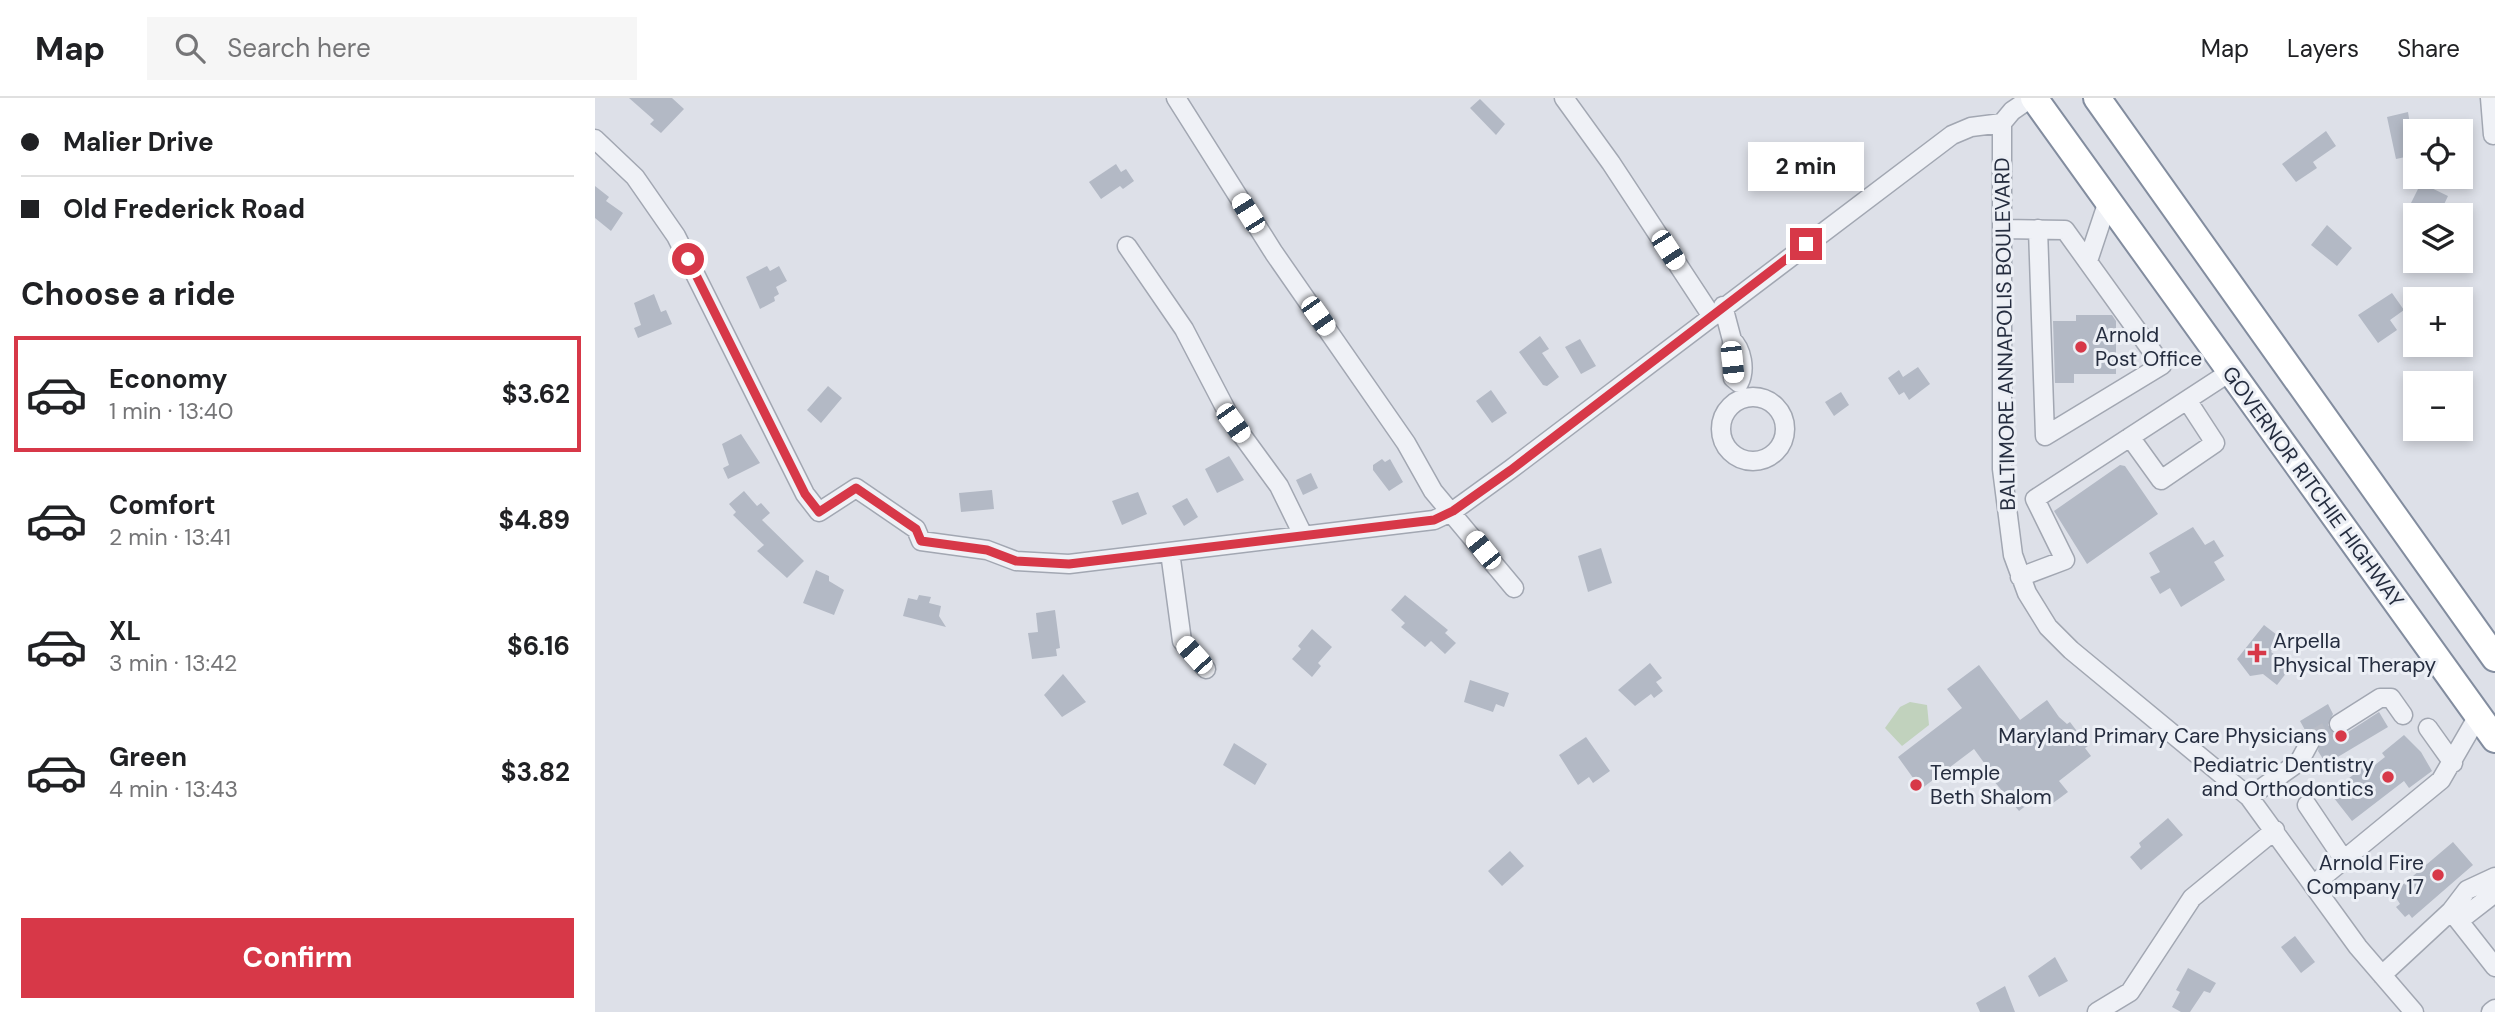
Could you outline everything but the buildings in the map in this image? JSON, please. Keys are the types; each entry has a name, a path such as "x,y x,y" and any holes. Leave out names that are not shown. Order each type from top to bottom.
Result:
{"highway":[{"name":"GOVERNOR RITCHIE HIGHWAY","path":"2032,98 2495,739"},
{"path":"2097,98 2495,658"}],"street":[{"path":"1177,98 1274,253 1399,433 1433,491 1453,511 1514,588"},
{"path":"1564,98 1717,311 1732,340 1734,378 1741,391"},
{"path":"595,139 635,177 676,236 805,494 819,512 856,488 916,529 921,541 987,550 1016,561 1069,564 1415,524 1434,520 1453,511 1952,135 1971,127 2002,123 2012,111 2032,98"},
{"path":"2490,98 2493,135"},
{"name":"BALTIMORE ANNAPOLIS BOULEVARD","path":"2002,123 2004,500 2013,555 2020,577 2035,609 2071,650 2182,738 2249,797 2382,975 2414,1012"},
{"path":"2088,261 2108,201"},
{"path":"2002,229 2038,229 2065,230 2118,300 2162,365 2045,436 2038,229"},
{"path":"1127,246 1185,329 1233,423 1279,486 1304,535"},
{"path":"2004,500 2035,499 2230,372"},
{"path":"2130,437 2161,480 2215,443 2187,400"},
{"path":"2020,577 2065,561 2035,499"},
{"path":"1170,552 1182,642 1206,669"},
{"path":"2339,724 2380,698 2391,698 2403,715"},
{"path":"2313,885 2441,780 2478,716"},
{"path":"2428,728 2453,763"},
{"path":"2249,797 2299,762 2311,740"},
{"path":"2307,805 2344,860"},
{"path":"2097,1012 2130,992 2192,898 2275,830"},
{"path":"2455,916 2467,890 2495,877"},
{"path":"2382,975 2455,916 2495,892"},
{"path":"2455,916 2495,967"},
{"path":"2491,1012 2495,1009"}],"green space":[{"path":"1910,702 1927,705 1929,725 1902,746 1885,728 1900,707"}],"tunnel":[{"path":"2311,740 2339,724"}],"place":[{"name":"Arnold Post Office","path":"2081,347"},
{"name":"Arpella Physical Therapy","path":"2257,653"},
{"name":"Maryland Primary Care Physicians","path":"2341,736"},
{"name":"Pediatric Dentistry and Orthodontics","path":"2388,777"},
{"name":"Temple Beth Shalom","path":"1916,785"},
{"name":"Arnold Fire Company 17","path":"2438,875"}],"route":[{"path":"688,259 805,494 819,512 856,488 916,529 921,541 987,550 1016,561 1069,564 1434,520 1453,511 1511,470 1806,244"}]}
